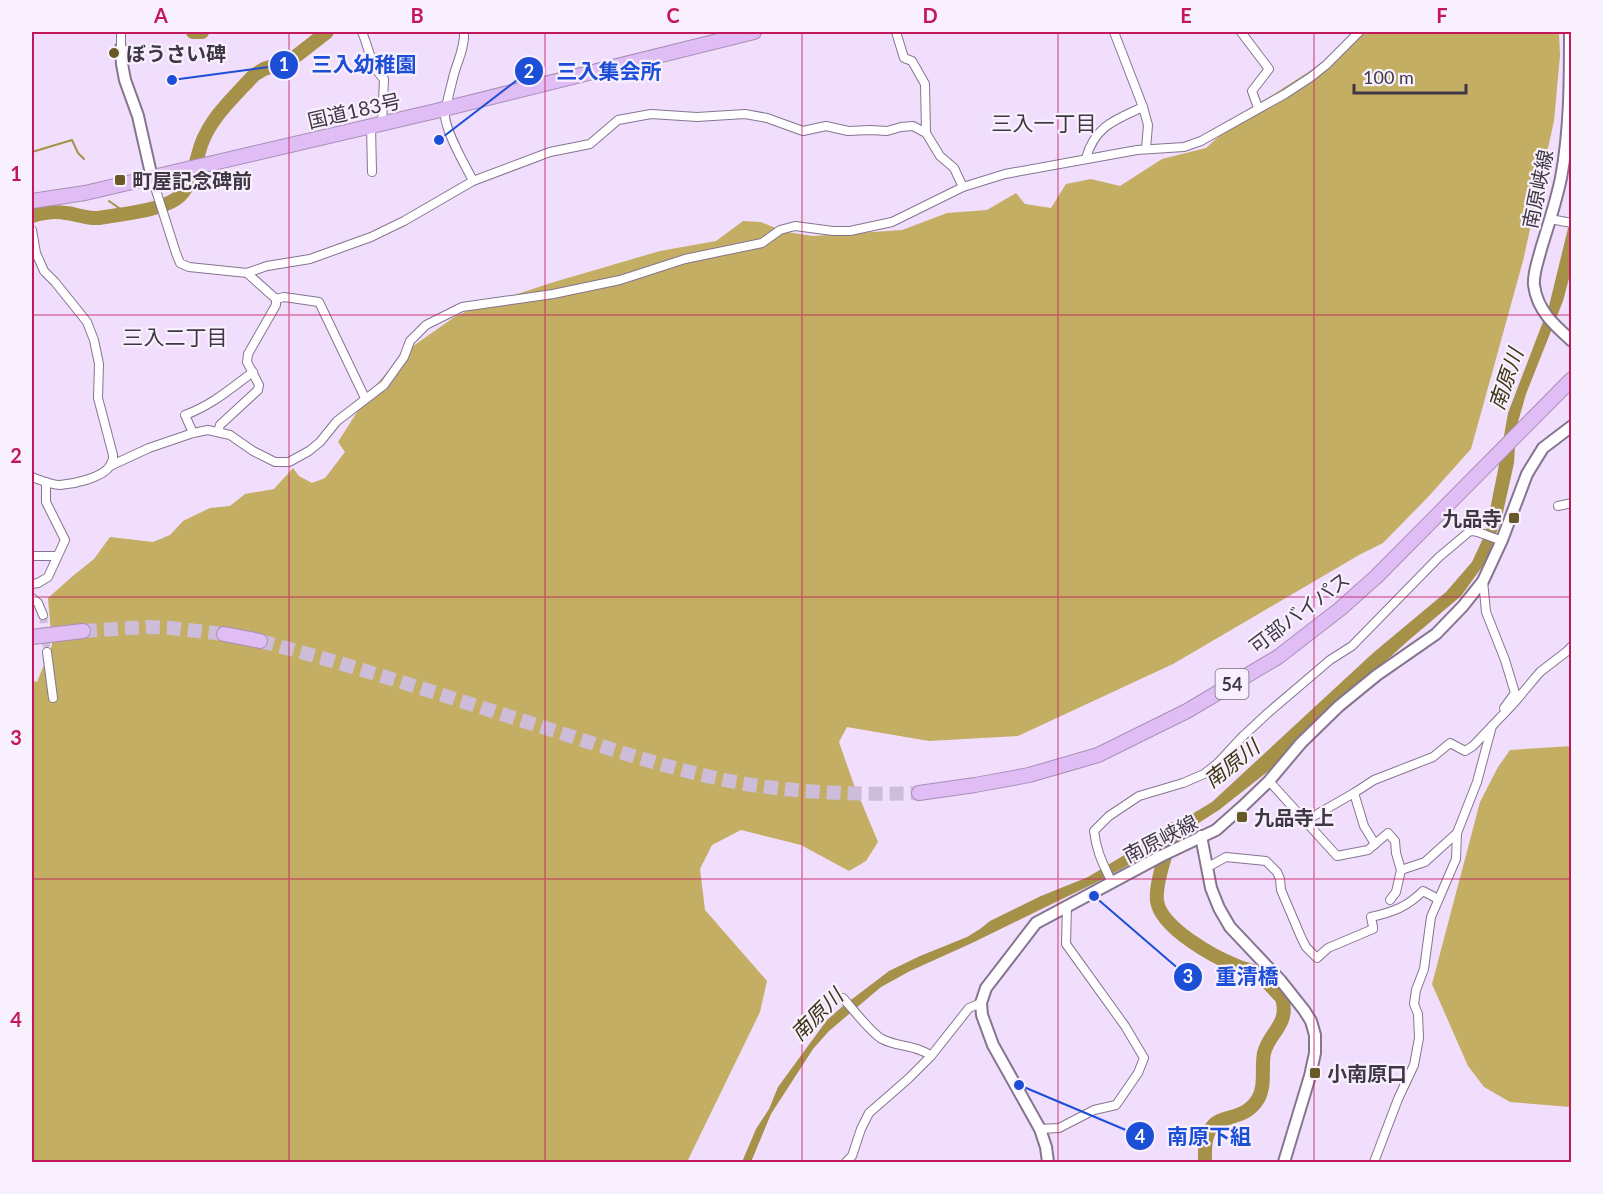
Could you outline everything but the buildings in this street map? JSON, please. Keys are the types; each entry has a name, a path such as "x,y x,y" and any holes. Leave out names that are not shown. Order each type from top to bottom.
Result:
{"highway":[{"name":"国道183号","path":"32,201 86,193 152,178 754,32"},
{"name":"可部バイパス","path":"919,793 1029,774 1098,754 1187,711 1278,657 1340,609 1377,576 1572,379"},
{"path":"32,637 83,631"},
{"path":"224,634 260,641"}],"main road":[{"name":"南原峡線","path":"1570,32 1569,104 1562,175 1534,282 1539,304 1545,315 1572,341"},
{"path":"121,48 125,80 138,116 152,178"},
{"name":"南原峡線","path":"981,1003 986,988 1036,923 1111,881 1216,830 1269,781 1301,743 1339,706 1377,675 1436,634 1483,581 1527,474 1543,448 1571,428"},
{"path":"1201,836 1211,888 1219,908 1230,927 1281,981 1311,1022 1315,1035 1315,1053 1310,1076 1284,1162"},
{"path":"981,1003 982,1015 993,1045 1040,1129 1048,1162"}],"street":[{"path":"121,32 121,48"},
{"path":"362,32 374,67 384,79 376,125 372,171"},
{"path":"464,32 461,54 454,72 444,114 448,130 473,182"},
{"path":"896,32 904,58 912,61 925,84 926,133 940,156 954,168 963,187"},
{"path":"1114,32 1148,125 1146,149"},
{"path":"1241,32 1269,69 1252,90 1258,108"},
{"path":"111,466 149,448 208,430 230,435 253,451 275,462 289,462 309,451 320,442 337,421 384,385 404,357 410,341 426,325 462,307 553,294 620,280 686,259 762,243 780,230 795,226 850,231 892,222 963,187 1005,174 1146,149 1184,147 1201,141 1311,77 1359,32"},
{"path":"1086,159 1093,140 1103,129 1114,120 1143,107"},
{"path":"152,178 180,263 189,267 247,273 267,266 310,259 371,237 473,182 550,152 590,144 618,120 651,114 697,117 746,114 767,118 803,131 826,126 848,131 887,131 913,126 926,133"},
{"path":"1550,219 1568,223"},
{"path":"32,230 36,253 44,271 87,322 94,340 99,364 98,398 114,459 108,470 90,479 59,485 32,477"},
{"path":"247,273 276,299"},
{"path":"276,299 284,297 319,302 365,398"},
{"path":"218,432 220,425 258,390 259,385 247,362 248,354 276,305 276,299"},
{"path":"193,433 185,416 213,402 253,372"},
{"path":"32,584 48,577 65,540 46,502 46,482"},
{"path":"1558,506 1572,503"},
{"path":"1111,881 1101,862 1094,831 1108,816 1139,796 1183,783 1204,774 1218,763 1269,712 1330,660 1352,646 1439,557 1470,531 1477,531 1499,540"},
{"path":"32,556 57,556"},
{"path":"1483,581 1486,612 1515,693 1502,711 1503,715"},
{"path":"32,598 38,603 43,615"},
{"path":"1307,820 1374,780 1433,757 1450,743 1465,751 1473,746 1540,672 1572,646"},
{"path":"47,652 53,698"},
{"path":"1374,1162 1394,1108 1414,1065 1419,1038 1418,1014 1414,1004 1416,990 1424,969 1431,917 1456,859 1457,832 1477,782 1492,726"},
{"path":"1269,781 1307,820 1337,856 1368,850 1388,833 1395,841 1401,870 1396,892 1390,900"},
{"path":"1354,793 1364,826 1375,844"},
{"path":"1401,870 1425,862 1457,832"},
{"path":"1208,867 1226,857 1270,863 1280,879 1281,890 1301,938 1317,958 1328,948 1373,928 1371,917 1388,913 1411,903 1423,891 1438,900"},
{"path":"1040,1129 1059,1128 1094,1110 1116,1105 1134,1080 1144,1058 1125,1026 1066,944 1067,906"},
{"path":"843,998 881,1038 931,1056"},
{"path":"846,1162 852,1156 869,1113 931,1056 969,1008 981,1003"}],"shaded area":[{"path":"1361,32 1559,32 1560,56 1554,121 1523,261 1471,449 1383,543 1173,664 1018,736 929,741 847,727 839,742 878,842 866,861 849,871 801,845 741,830 712,845 700,869 705,910 767,981 760,1012 687,1162 32,1162 32,681 37,682 52,645 48,598 94,559 110,537 153,542 170,535 183,521 210,508 230,506 245,494 274,489 293,468 299,476 312,483 325,478 345,452 338,442 369,393 406,351 456,316 477,307 660,251 716,241 743,221 761,222 786,232 813,236 902,230 947,213 987,210 1016,193 1025,204 1051,208 1066,184 1091,179 1120,186 1162,159 1206,148 1246,112 1327,60"},
{"path":"1571,216 1571,271 1563,301 1526,394 1516,429 1514,463 1502,517 1487,560 1461,596 1329,712 1271,769 1219,810 1158,849 1099,881 881,987 829,1031 813,1049 771,1114 751,1162 742,1162 778,1087 827,1020 843,1006 889,971 967,937 990,921 1041,896 1088,877 1212,802 1373,653 1446,592 1472,562 1485,534 1508,413 1549,306"},
{"path":"1571,746 1571,1107 1510,1102 1484,1087 1468,1066 1432,984 1480,802 1498,767 1510,750"}],"waterway":[{"path":"193,32 202,32"},
{"path":"32,216 57,212 99,218 150,209 176,199 189,182 205,135 231,99 254,75 264,69 291,60 327,32"},
{"path":"32,152 72,140 78,153 84,159"},
{"path":"109,201 126,213"},
{"path":"1173,829 1158,885 1157,901 1161,911 1178,931 1203,949 1227,962 1259,974 1282,998 1284,1007 1281,1022 1264,1053 1262,1088 1258,1099 1247,1111 1221,1120 1212,1127 1206,1139 1205,1162"}],"tunnel":[{"path":"43,615 47,652"},
{"path":"83,631 147,627 224,634"},
{"path":"260,641 702,775 752,785 815,792 919,793"}],"place":[{"name":"ぼうさい碑","path":"114,53"},
{"name":"三入幼稚園","path":"172,80"},
{"name":"三入集会所","path":"439,140"},
{"name":"町屋記念碑前","path":"120,180"},
{"name":"九品寺","path":"1514,518"},
{"name":"九品寺上","path":"1242,817"},
{"name":"重清橋","path":"1094,896"},
{"name":"小南原口","path":"1315,1073"},
{"name":"南原下組","path":"1019,1085"}],"district":[{"name":"三入一丁目","path":"1044,122"},
{"name":"三入二丁目","path":"175,336"}],"water label":[{"name":"南原川","path":"1505,379"},
{"name":"南原川","path":"1231,763"},
{"name":"南原川","path":"816,1014"}]}
